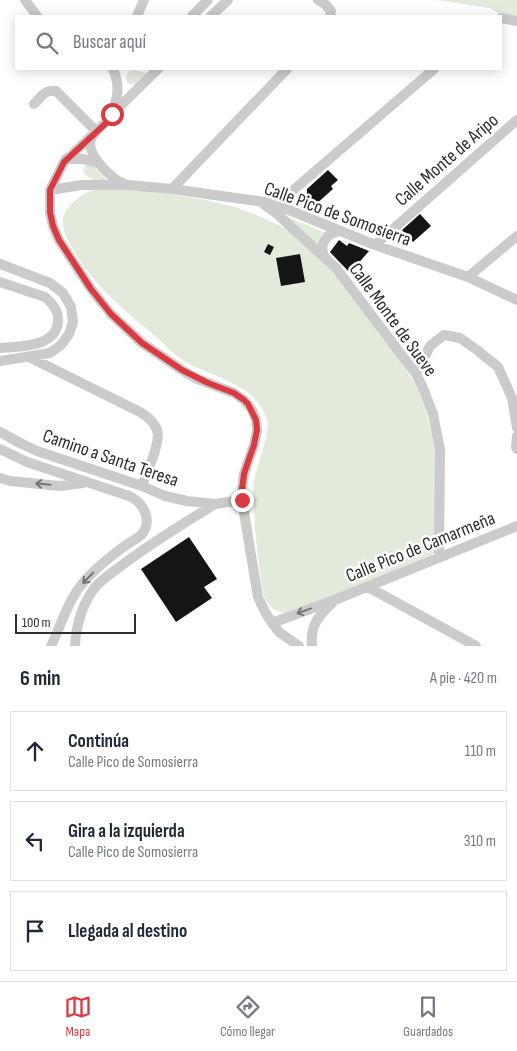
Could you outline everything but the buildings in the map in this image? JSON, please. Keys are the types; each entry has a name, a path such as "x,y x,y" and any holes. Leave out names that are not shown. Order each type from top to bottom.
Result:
{"street":[{"path":"25,0 36,15"},
{"path":"137,15 144,0"},
{"path":"193,15 208,0"},
{"path":"213,15 228,0"},
{"path":"318,0 325,4 330,14"},
{"path":"502,18 517,21"},
{"path":"112,114 118,96 117,77 114,70"},
{"path":"155,70 112,114 105,124 66,159 50,190 51,219 59,240 91,289 111,314 142,343 195,378 234,393 244,400 252,410 257,430 244,474 242,500 258,597 265,612 279,632 299,646"},
{"path":"172,189 286,70"},
{"path":"276,204 433,70"},
{"path":"34,104 46,92 56,91 96,131"},
{"name":"Calle Monte de Aripo","path":"375,245 517,120"},
{"path":"96,131 91,138 93,153 112,178 117,182 128,185"},
{"path":"66,159 84,159 100,164"},
{"name":"Calle Pico de Somosierra","path":"50,190 82,185 128,185 172,189 276,204 375,245 468,277 517,300"},
{"name":"Calle Monte de Sueve","path":"252,200 276,213 336,268 416,374 433,414 440,450 439,557"},
{"path":"325,259 322,252 324,240 332,232 340,231"},
{"path":"468,277 517,236"},
{"path":"0,264 50,283 63,293 71,307 73,322 69,334 61,346 50,353 0,361"},
{"path":"0,282 45,297 56,310 58,320 58,325 53,334 45,340 30,345 0,348"},
{"path":"416,374 430,346 444,335 460,338 498,367 512,398 517,428"},
{"path":"29,357 140,412 153,422 158,431 158,441 142,486"},
{"name":"Camino a Santa Teresa","path":"0,432 20,444 37,451 142,486 165,496 215,504 242,500"},
{"path":"517,436 517,449"},
{"name":"Camino a Santa Teresa","path":"0,449 27,462 134,498 144,509 146,518 142,534 88,577 80,586 52,646"},
{"path":"0,478 10,481 60,486 87,482"},
{"name":"Camino a Santa Teresa","path":"75,646 81,613 89,596 98,584 131,558 215,504"},
{"name":"Calle Pico de Camarmeña","path":"272,623 368,587 517,526"},
{"path":"125,546 131,558"},
{"path":"368,587 476,646"},
{"name":"Calle Pico de Camarmeña","path":"312,646 312,633 315,622 337,599"}],"shaded area":[{"path":"436,0 517,0 517,16 499,14 490,8"},
{"path":"133,70 146,74 137,83 132,85 127,82 126,77 128,72"},
{"path":"86,165 96,169 108,182 93,180 84,174 83,169"},
{"path":"127,188 206,200 235,207 259,216 287,229 334,270 394,350 418,389 427,414 435,450 435,553 367,583 285,613 277,611 268,604 263,593 254,514 254,480 268,426 262,408 254,398 233,383 195,367 172,352 129,314 92,277 82,264 65,234 63,218 70,205 78,198 95,190"},
{"path":"283,215 326,233 320,237 318,246"}],"route":[{"path":"112,114 105,124 64,162 50,190 50,212 55,233 91,289 111,314 142,343 195,378 234,393 248,404 256,420 257,430 244,474 242,500"}]}
